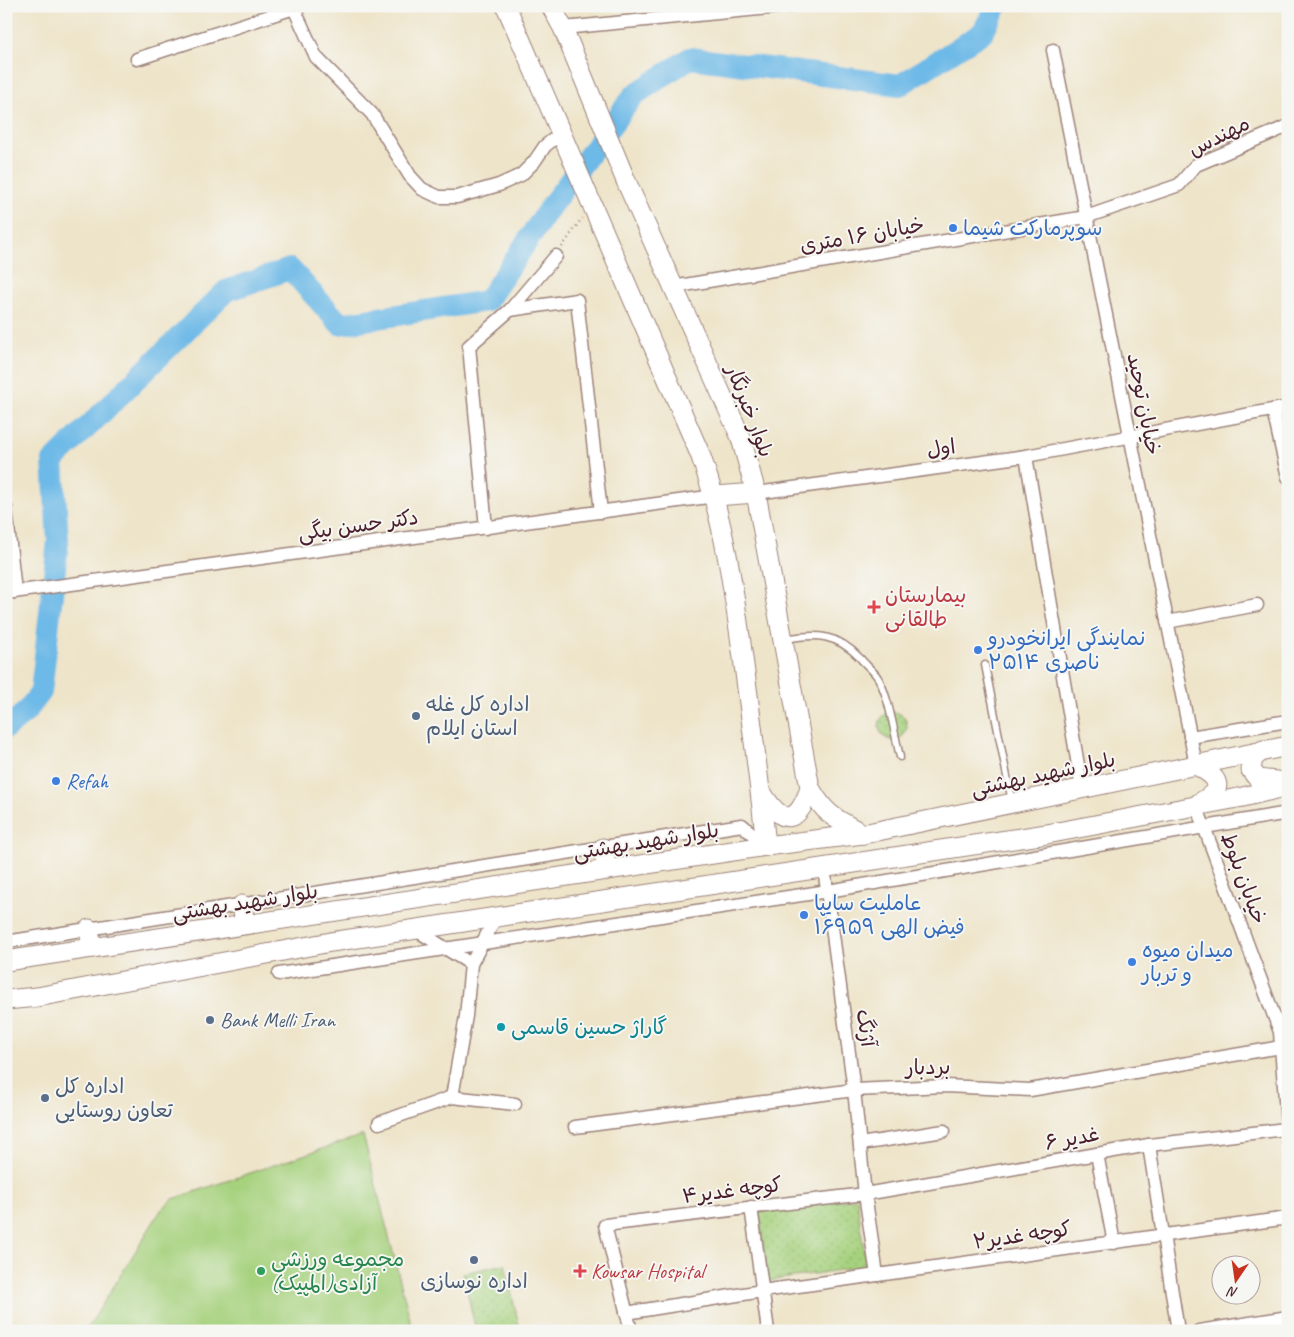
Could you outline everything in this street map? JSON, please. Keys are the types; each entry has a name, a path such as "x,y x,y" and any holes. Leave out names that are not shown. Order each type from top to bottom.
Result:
{"main road":[{"path":"506,6 700,454 715,496 730,563 761,792 766,846"},
{"name":"بلوار خبرنگار","path":"551,6 563,28 626,181 741,438 756,493 810,788 822,808 832,817 863,834"},
{"path":"715,496 756,493"},
{"name":"بلوار شهید بهشتی","path":"6,960 766,846 863,834 1288,746"},
{"path":"1263,750 1253,758 1251,770 1258,779 1288,782"},
{"path":"1196,765 1215,777 1217,784 1216,790 1209,798 1196,805"},
{"path":"6,1000 36,997 331,942 495,919 1047,834 1288,786"},
{"path":"761,792 771,808 779,815 788,816 798,813 804,805 810,788"},
{"path":"603,848 607,870"},
{"path":"242,904 245,924"},
{"path":"89,928 92,948"},
{"path":"6,986 19,995 36,997"}],"street":[{"path":"563,28 790,6"},
{"path":"137,59 293,7 316,57 372,114 410,176 422,190 439,196 457,197 499,186 521,175 534,162 544,146 560,134"},
{"name":"خیابان توحید","path":"1053,50 1196,765"},
{"name":"مهندس","path":"1086,218 1179,185 1196,166 1288,126"},
{"name":"خیابان ۱۶ متری","path":"673,287 1086,218"},
{"path":"486,528 469,346 510,310 556,256"},
{"path":"510,310 577,300 602,512"},
{"name":"اول","path":"756,493 1026,456 1288,407"},
{"path":"1273,410 1288,477"},
{"path":"1026,456 1082,789"},
{"name":"دکتر حسن بیگی","path":"10,593 715,496"},
{"path":"6,507 10,593"},
{"path":"1167,622 1257,605"},
{"path":"1190,737 1288,721"},
{"name":"خیابان بلوط","path":"1196,805 1280,1032 1287,1134"},
{"path":"279,974 828,891 1204,829 1288,813"},
{"path":"6,942 742,826 766,846"},
{"name":"آژنگ","path":"824,868 877,1275"},
{"path":"452,1097 466,1016 471,964 495,919"},
{"path":"416,930 471,964"},
{"name":"بردبار","path":"575,1127 854,1090 945,1086 1030,1090 1281,1047"},
{"path":"379,1123 452,1097 516,1104"},
{"path":"860,1144 944,1131"},
{"name":"غدیر ۶","path":"865,1194 1149,1144 1287,1134"},
{"path":"1149,1144 1165,1235 1178,1331"},
{"path":"1097,1154 1114,1242"},
{"name":"کوچه غدیر۴","path":"626,1313 605,1225 865,1194"},
{"path":"751,1207 768,1331"},
{"name":"کوچه غدیر۲","path":"626,1313 762,1291 1288,1218"},
{"path":"626,1313 631,1331"},
{"path":"1199,1331 1288,1317"}],"lane":[{"path":"783,639 804,636 827,637 840,640 849,647 877,676 883,689 900,757"},
{"path":"985,665 1012,803"}],"path":[{"path":"556,256 592,204"}],"green space":[{"path":"893,712 903,716 907,726 903,736 893,740 883,736 879,726 883,716"},
{"name":"مجموعه ورزشی آزادی(المپیک)","path":"363,1135 413,1331 86,1331 161,1210 173,1199"},
{"path":"857,1198 866,1266 768,1281 759,1213"},
{"path":"505,1264 519,1326 497,1331 476,1331 463,1273"}],"waterway":[{"path":"6,728 26,712 41,692 58,541 53,461 226,291 290,269 340,324 487,301 550,207 634,95 690,58 900,85 982,33 997,6"}],"place":[{"name":"سوپرمارکت شیما","path":"953,228"},
{"name":"بیمارستان طالقانی","path":"874,607"},
{"name":"نمایندگی ایرانخودرو ناصری ۲۵۱۴","path":"978,650"},
{"name":"اداره کل غله استان ایلام","path":"416,716"},
{"name":"Refah","path":"56,781"},
{"name":"عاملیت سایپا ۱۶۹۵۹ فیض الهی","path":"804,915"},
{"name":"میدان میوه و تربار","path":"1132,962"},
{"name":"Bank Melli Iran","path":"210,1020"},
{"name":"گاراژ حسین قاسمی","path":"501,1027"},
{"name":"اداره کل تعاون روستایی","path":"45,1098"},
{"name":"اداره نوسازی","path":"474,1260"},
{"name":"مجموعه ورزشی آزادی(المپیک)","path":"261,1271"},
{"name":"Kowsar Hospital","path":"580,1271"}]}
